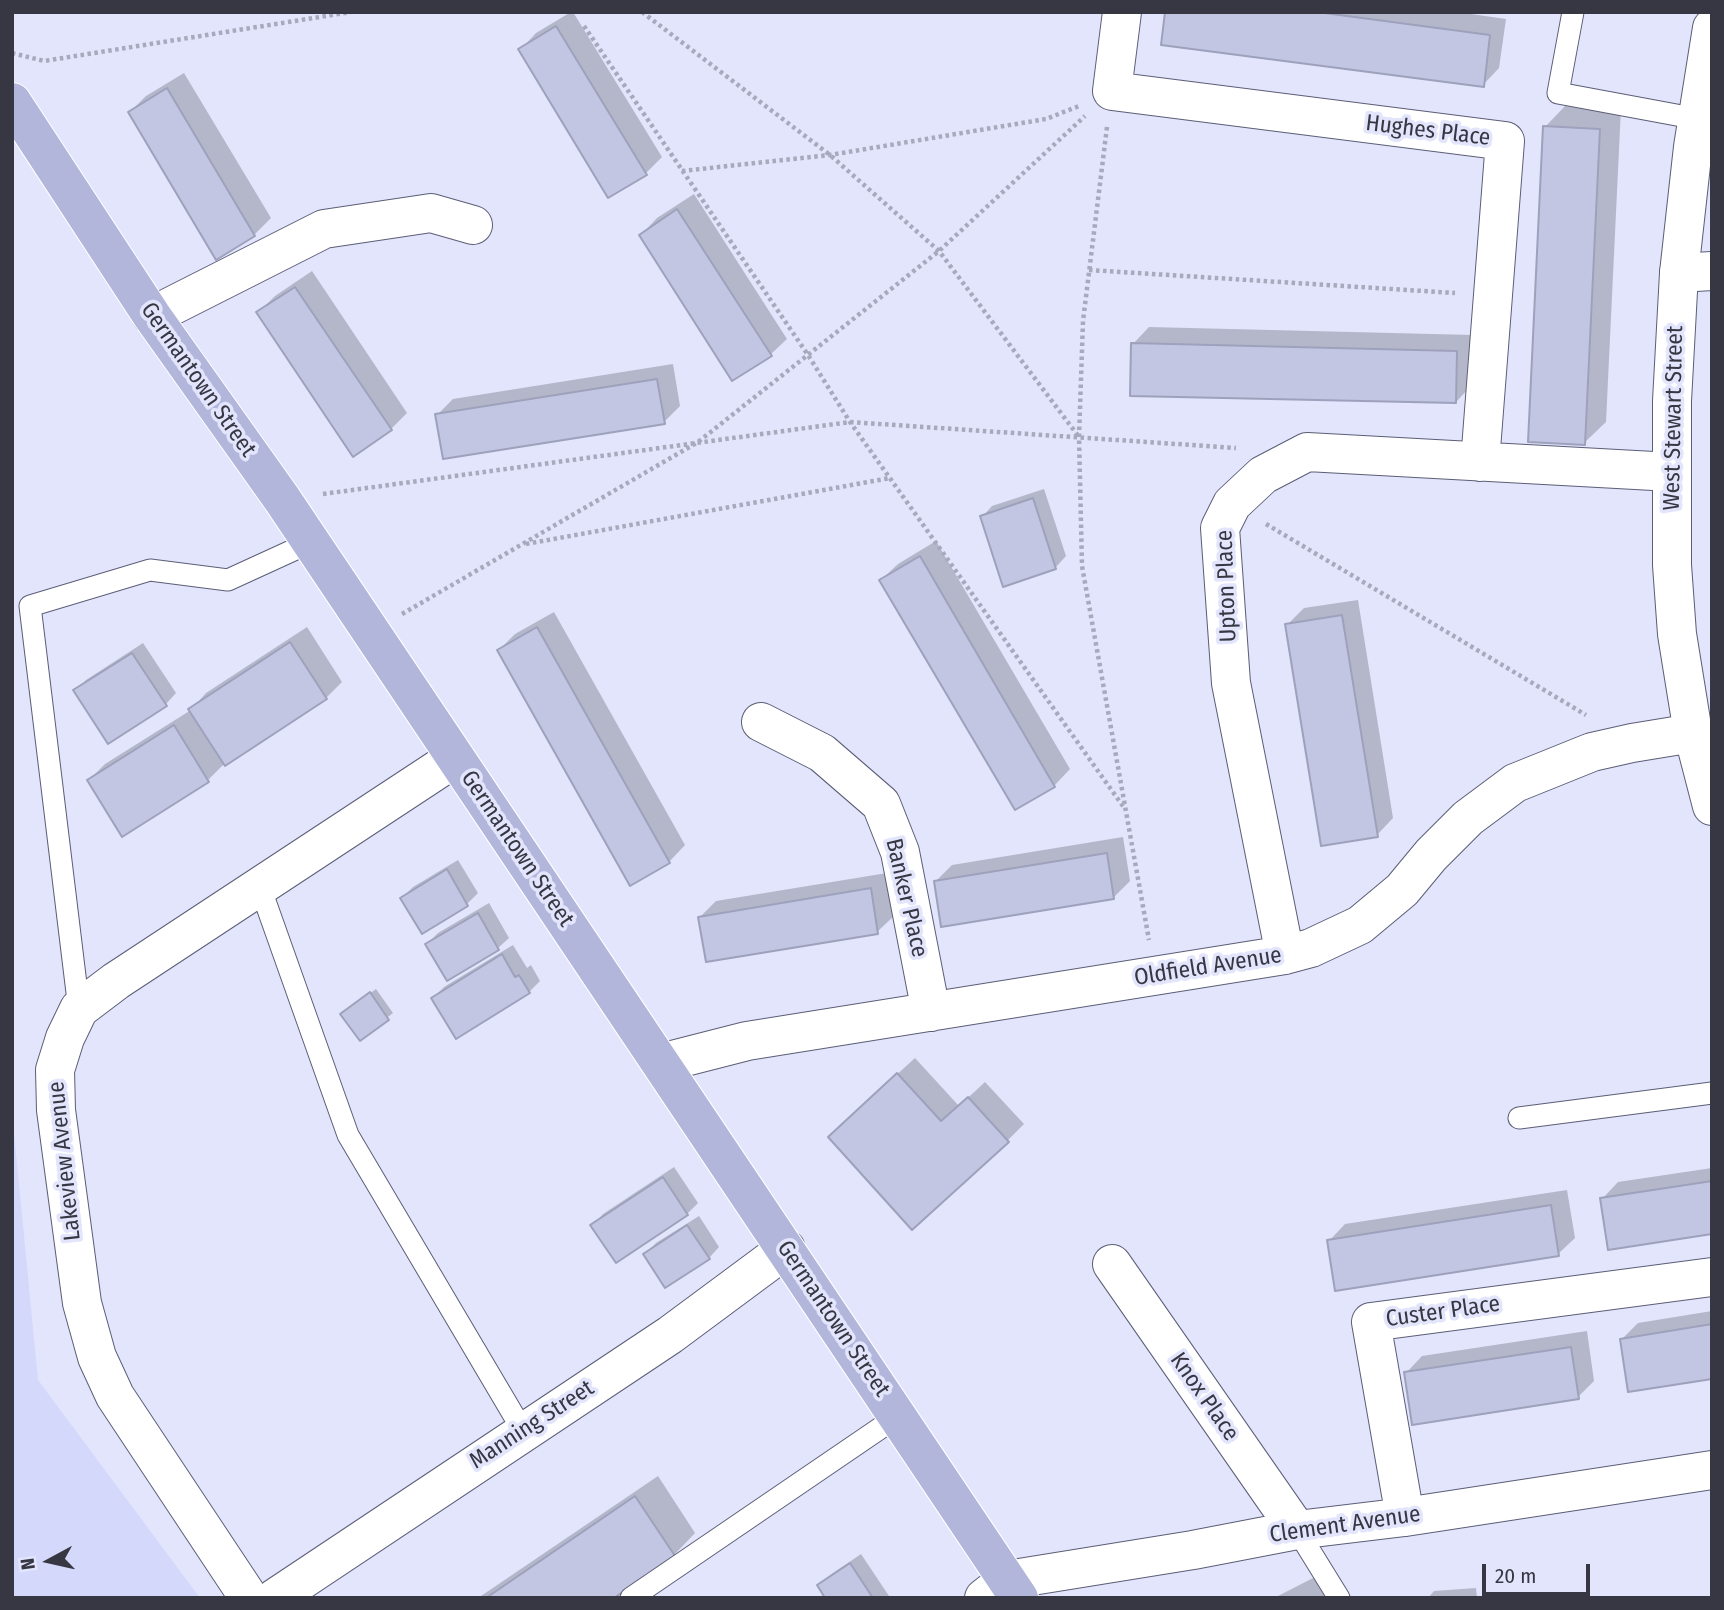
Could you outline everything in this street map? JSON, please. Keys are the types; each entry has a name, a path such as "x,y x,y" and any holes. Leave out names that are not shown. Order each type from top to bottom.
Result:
{"main road":[{"name":"Germantown Street","path":"12,102 152,316 311,541 898,1416 1004,1592"}],"street":[{"path":"1112,92 1122,12"},
{"name":"West Stewart Street","path":"1712,28 1698,119 1695,272 1672,401 1672,565 1677,634 1693,733 1712,806"},
{"name":"Hughes Place","path":"1112,92 1505,141 1480,462"},
{"path":"152,316 324,229 430,213 473,225"},
{"name":"Upton Place","path":"1285,955 1231,683 1220,528 1232,504 1263,475 1307,452 1672,472"},
{"name":"Banker Place","path":"761,722 822,754 881,804 900,852 931,1012"},
{"name":"Oldfield Avenue","path":"661,1063 747,1041 1285,955 1337,938 1360,925 1402,890 1431,855 1468,818 1515,783 1592,752 1693,733"},
{"name":"Lakeview Avenue","path":"248,1598 115,1396 97,1357 82,1303 56,1110 55,1070 65,1038 79,1009 116,981 455,758"},
{"name":"Manning Street","path":"275,1598 670,1335 786,1249"},
{"name":"Knox Place","path":"1111,1264 1297,1530"},
{"name":"Custer Place","path":"1405,1517 1371,1322 1712,1277"},
{"name":"Clement Avenue","path":"1004,1592 1297,1530 1405,1517 1712,1470"}],"lane":[{"path":"1573,12 1558,93 1698,119"},
{"path":"79,1009 30,606 150,570 228,580 311,541"},
{"path":"260,887 348,1135 523,1431"},
{"path":"1519,1118 1712,1093"},
{"path":"631,1598 898,1416"},
{"path":"1297,1530 1339,1598"}],"path":[{"path":"12,53 44,61 351,12"},
{"path":"642,12 830,155 939,251 1079,437"},
{"path":"584,26 808,355 850,422 1125,809"},
{"path":"682,171 830,155 1046,120 1112,92"},
{"path":"371,632 698,442 939,251 1112,92"},
{"path":"1112,92 1083,321 1079,437 1082,566 1155,975"},
{"path":"1089,270 1493,295"},
{"path":"282,499 850,422 1240,448"},
{"path":"520,545 890,478"},
{"path":"1232,504 1632,743"}],"shaded area":[{"path":"12,1112 38,1380 200,1598 12,1598"}],"building":[{"path":"1165,12 1317,12 1490,35 1484,87 1161,45"},
{"path":"556,26 647,175 608,198 518,49"},
{"path":"167,88 255,236 216,260 128,112"},
{"path":"1543,126 1600,129 1585,445 1528,442"},
{"path":"677,209 772,356 732,381 639,235"},
{"path":"295,287 392,430 353,457 256,312"},
{"path":"1131,343 1457,351 1456,403 1130,396"},
{"path":"657,379 665,424 443,459 435,414"},
{"path":"1033,498 1056,569 1003,587 980,516"},
{"path":"920,556 1055,787 1015,810 879,580"},
{"path":"1342,615 1378,837 1321,846 1285,624"},
{"path":"537,627 670,863 630,886 497,650"},
{"path":"290,642 327,699 225,766 188,709"},
{"path":"132,653 167,706 108,744 73,690"},
{"path":"174,725 209,782 122,837 87,780"},
{"path":"1107,853 1114,899 941,927 934,881"},
{"path":"447,869 468,906 422,934 400,898"},
{"path":"871,888 878,934 706,962 698,917"},
{"path":"478,913 499,950 447,981 425,944"},
{"path":"502,954 515,977 519,975 530,993 456,1039 431,998"},
{"path":"370,992 389,1020 360,1041 340,1014"},
{"path":"897,1073 941,1121 968,1097 1009,1142 912,1230 828,1137"},
{"path":"663,1177 688,1215 616,1263 590,1225"},
{"path":"1712,1181 1712,1234 1608,1250 1600,1198"},
{"path":"1551,1205 1559,1256 1335,1291 1327,1240"},
{"path":"687,1225 710,1259 665,1288 643,1254"},
{"path":"1712,1324 1712,1379 1628,1392 1620,1339"},
{"path":"1571,1347 1579,1399 1412,1425 1404,1372"},
{"path":"635,1496 675,1556 614,1598 486,1598"},
{"path":"850,1563 873,1598 825,1598 817,1585"}]}
